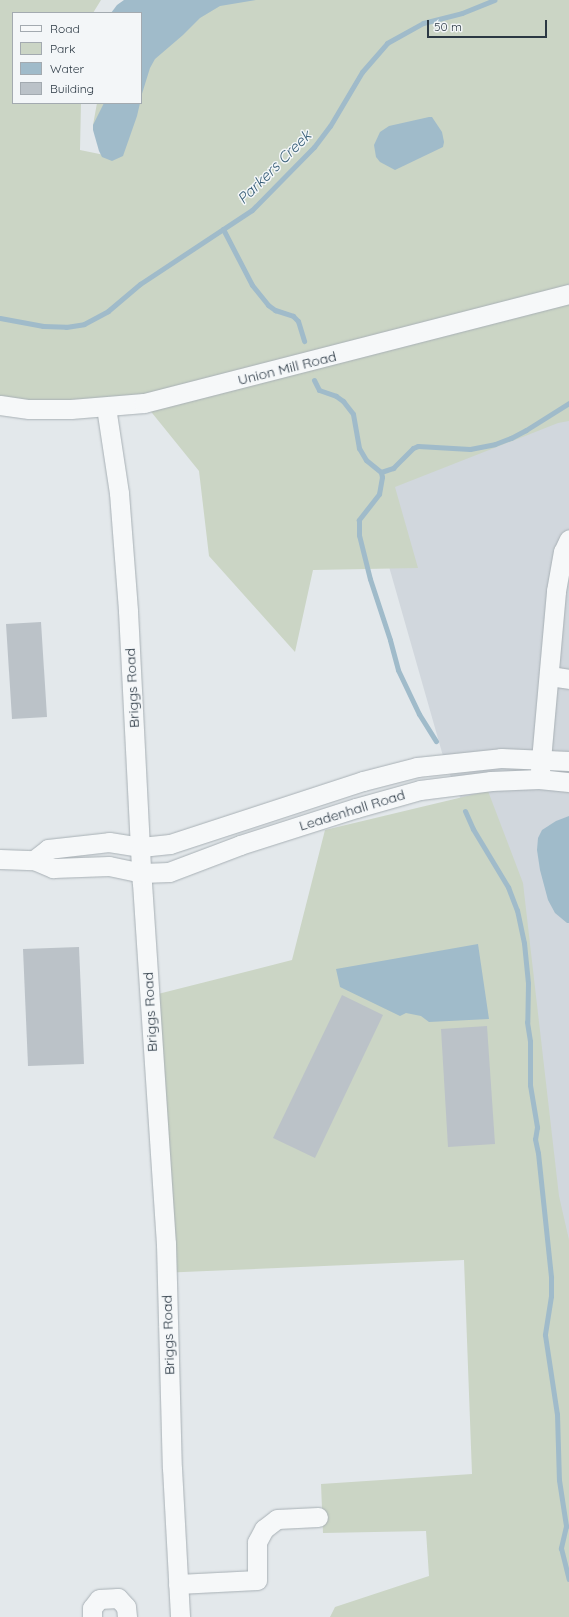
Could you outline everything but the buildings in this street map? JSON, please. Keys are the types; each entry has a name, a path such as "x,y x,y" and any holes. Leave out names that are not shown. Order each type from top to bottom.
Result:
{"street":[{"name":"Union Mill Road","path":"0,405 29,409 106,407 144,403 184,394 569,294"},
{"name":"Briggs Road","path":"106,407 119,493 128,611 142,873 166,1244 172,1468 180,1617"},
{"path":"539,779 550,676 556,592 563,552 569,539"},
{"path":"550,676 569,679"},
{"name":"Leadenhall Road","path":"569,761 502,758 445,763 397,772 338,789 170,844 141,847 109,842 48,849 34,860 53,868 109,866 142,873 169,872 240,845 356,808 413,792 467,783 539,779 569,782"},
{"path":"0,859 34,860"},
{"path":"178,1584 257,1580 257,1542 264,1528 278,1519 318,1517"},
{"path":"92,1617 92,1608 99,1599 118,1598 126,1612"}],"shaded area":[{"path":"569,294 569,1596 513,919 445,763 384,549 396,340"}],"green space":[{"path":"0,0 101,0 94,12 12,12 12,104 81,104 80,150 119,158 93,125 97,104 142,104 142,12 140,12 133,0 569,0 569,421 558,423 395,487 418,568 313,570 295,652 209,556 199,471 144,403 0,400"},
{"path":"488,791 523,883 559,1196 569,1240 569,1617 330,1617 335,1607 429,1576 426,1531 323,1533 321,1484 472,1474 464,1260 160,1273 150,996 292,960 325,830"}],"water":[{"path":"124,0 256,0 220,6 200,18 155,59 150,68 142,94 142,12 112,12 117,5"},
{"path":"104,104 140,104 123,156 112,161 102,157 93,130 93,125"},
{"path":"432,117 442,132 444,142 443,147 395,170 380,162 376,157 374,145 380,132 389,126"},
{"path":"569,816 569,923 567,923 555,913 548,900 540,870 537,850 538,838 542,830 556,821"},
{"path":"478,944 489,1019 429,1022 421,1016 406,1013 400,1016 340,987 336,969"}],"waterway":[{"name":"Parkers Creek","path":"0,318 43,326 66,327 84,324 108,311 140,284 252,210 314,147 330,126 362,72 387,43 423,23 462,13 495,0"},
{"path":"223,229 252,285 268,305 275,310 293,316 298,321 304,341"},
{"path":"314,380 319,390 336,396 343,401 353,414 359,448 366,460 381,472 382,477 379,494 359,520 359,535 370,579 398,670 419,714 436,741"},
{"path":"381,472 393,468 413,448 418,446 470,449 495,444 526,430 569,403"},
{"path":"465,811 473,829 508,887 517,910 524,943 528,983 527,1022 530,1041 530,1085 537,1127 535,1139 538,1153 551,1277 551,1296 545,1335 557,1414 559,1480 566,1526 561,1548 569,1579"}]}
